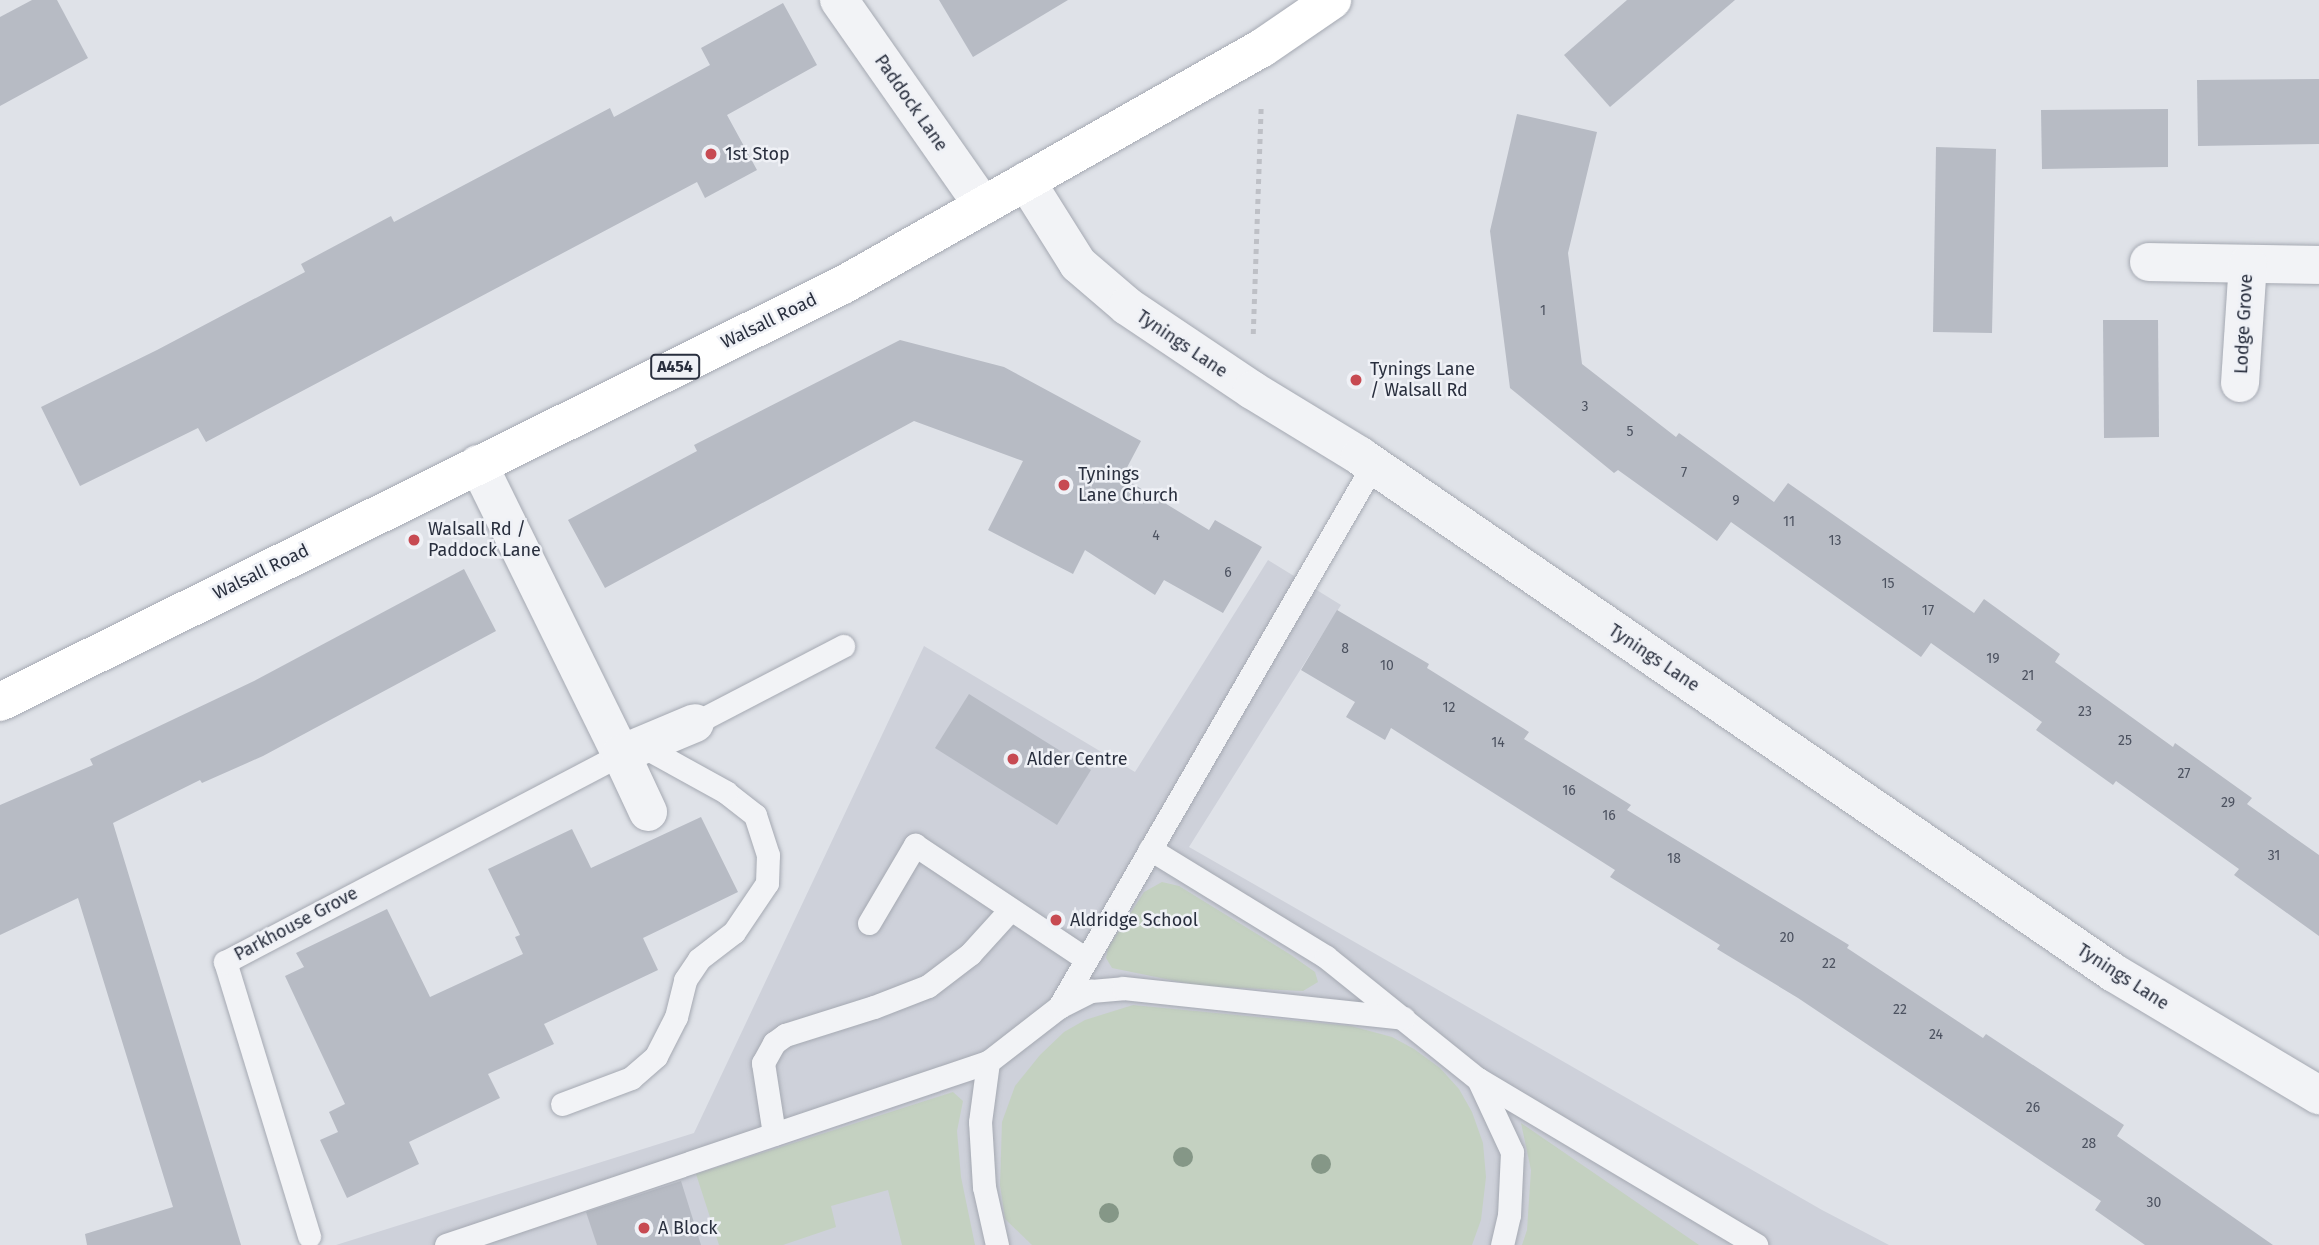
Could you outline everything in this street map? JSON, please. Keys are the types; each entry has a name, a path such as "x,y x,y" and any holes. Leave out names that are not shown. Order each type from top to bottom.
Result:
{"main road":[{"name":"Walsall Road","path":"0,702 843,285 1262,48 1332,0"}],"street":[{"name":"Paddock Lane","path":"839,0 983,206"},
{"name":"Tynings Lane","path":"1026,181 1078,264 1127,306 1252,390 1373,465 2114,973 2319,1095"},
{"name":"Lodge Grove","path":"2149,262 2319,265"},
{"name":"Lodge Grove","path":"2241,383 2248,264"},
{"path":"478,464 631,749 648,812"},
{"name":"Parkhouse Grove","path":"631,749 695,723"}],"lane":[{"path":"1059,1007 1373,465"},
{"name":"Parkhouse Grove","path":"695,723 843,646"},
{"path":"562,1104 631,1078 656,1056 676,1017 685,980 699,959 734,932 766,883 768,855 755,815 726,792 631,749"},
{"name":"Parkhouse Grove","path":"309,1236 225,962 631,749"},
{"path":"869,923 915,845 1086,959"},
{"path":"1150,849 1326,957 1478,1079 1756,1245"},
{"path":"774,1134 763,1063 774,1043 785,1035 874,1007 928,986 970,954 1010,910"},
{"path":"446,1245 988,1062 1059,1007 1091,991 1123,988 1404,1018"},
{"path":"988,1062 980,1122 984,1187 997,1245"},
{"path":"1478,1079 1512,1152 1509,1215 1502,1245"}],"path":[{"path":"1252,390 1262,48"}],"shaded area":[{"name":"Aldridge School","path":"1268,560 1341,605 1189,847 1822,1210 1889,1245 336,1245 694,1133 924,646 1135,772"}],"green space":[{"path":"1162,882 1179,886 1291,955 1315,972 1318,982 1303,991 1200,986 1112,968 1106,958 1108,948 1144,892"},
{"path":"1133,1005 1351,1026 1392,1037 1414,1049 1440,1068 1459,1089 1472,1112 1483,1143 1486,1177 1481,1220 1472,1245 1032,1245 1005,1219 1000,1185 1002,1122 1015,1086 1040,1055 1064,1032 1085,1020"},
{"path":"953,1092 963,1101 957,1131 961,1177 975,1245 902,1245 888,1190 831,1206 836,1227 783,1245 719,1245 696,1174"},
{"path":"1521,1123 1699,1245 1522,1245 1527,1230 1531,1170"}],"building":[{"path":"32,0 57,0 88,58 0,106 0,17"},
{"path":"939,0 1068,0 973,57"},
{"path":"1627,0 1735,0 1610,107 1564,55"},
{"path":"783,3 817,65 727,115 757,170 705,198 697,182 206,442 198,428 80,486 41,407 305,272 301,264 391,216 394,222 610,108 614,117 710,65 701,48"},
{"path":"2319,79 2319,144 2198,146 2197,80"},
{"path":"2168,109 2168,167 2042,169 2041,110"},
{"path":"1517,114 1597,132 1568,253 1582,364 1676,437 1679,433 1774,502 1788,483 1974,613 1984,599 2060,654 2055,662 2173,747 2175,743 2252,798 2247,804 2319,855 2319,936 2234,875 2239,869 2116,781 2113,785 2036,730 2042,722 1931,643 1921,657 1731,522 1717,541 1618,470 1614,473 1510,388 1490,231"},
{"path":"1936,147 1996,149 1992,333 1933,332"},
{"path":"2103,320 2158,320 2159,437 2104,438"},
{"path":"900,340 1004,367 1141,441 1122,477 1209,530 1215,520 1262,547 1223,613 1164,580 1155,595 1085,550 1073,574 988,530 1023,461 914,421 605,588 568,520 697,451 694,445"},
{"path":"464,569 496,631 263,756 202,783 200,780 113,823 241,1245 87,1245 85,1234 173,1207 78,898 0,935 0,805 93,765 90,759 254,681"},
{"path":"1337,610 1429,664 1427,668 1529,732 1524,739 1631,805 1627,810 1849,945 1847,948 1983,1038 1986,1034 2124,1125 2117,1136 2273,1245 2145,1245 2095,1210 2101,1201 1798,998 1717,949 1720,945 1610,877 1615,870 1391,728 1385,740 1346,717 1355,702 1301,670"},
{"name":"Alder Centre","path":"969,694 1091,770 1057,825 935,748"},
{"path":"701,817 738,892 643,938 658,970 544,1024 554,1044 488,1074 500,1098 409,1142 419,1164 347,1198 320,1140 338,1132 329,1112 345,1104 285,976 304,967 296,953 387,909 430,997 523,954 515,937 520,935 488,869 572,829 591,868"},
{"name":"A Block","path":"681,1181 701,1245 597,1245 586,1212"}],"place":[{"name":"1st Stop","path":"711,154"},
{"name":"Tynings Lane / Walsall Rd","path":"1356,380"},
{"name":"Tynings Lane Church","path":"1064,485"},
{"name":"Walsall Rd / Paddock Lane","path":"414,540"},
{"name":"Alder Centre","path":"1013,759"},
{"name":"Aldridge School","path":"1056,920"},
{"name":"A Block","path":"644,1228"}]}
